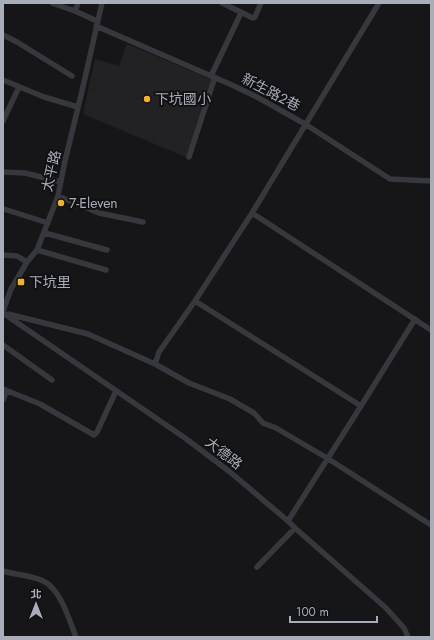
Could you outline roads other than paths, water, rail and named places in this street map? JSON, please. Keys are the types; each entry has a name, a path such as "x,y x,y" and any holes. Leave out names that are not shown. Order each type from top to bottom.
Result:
{"street":[{"name":"新生路2巷","path":"52,3 75,11 96,24 255,96 305,124 390,179 431,181"},
{"path":"75,11 78,3"},
{"name":"太平路","path":"3,312 11,289 37,250 45,233 58,196 102,3"},
{"path":"222,3 250,17 255,17 261,3"},
{"path":"155,364 159,352 195,301 252,213 379,3"},
{"path":"189,157 213,76 241,13"},
{"path":"3,35 14,40 72,76"},
{"path":"3,80 44,97 78,107"},
{"path":"3,121 19,87"},
{"path":"3,172 24,173 61,182"},
{"path":"58,196 99,213 143,222"},
{"path":"4,209 48,223"},
{"path":"252,213 431,330"},
{"path":"45,233 107,250"},
{"path":"37,250 106,270"},
{"path":"3,255 17,256 28,262"},
{"path":"195,301 361,406"},
{"path":"3,312 88,334 155,364 189,382 230,399 254,413 262,423 276,428 327,458 431,525"},
{"name":"大德路","path":"3,312 185,438 230,472 386,608 404,628 408,637"},
{"path":"288,521 415,319"},
{"path":"3,345 52,380"},
{"path":"3,400 5,390 40,404 94,435 97,432 116,390"},
{"path":"257,567 295,528"},
{"path":"3,571 43,581 50,586 58,595 76,637"}],"place":[{"name":"下坑國小","path":"147,99"},
{"name":"7-Eleven","path":"61,203"},
{"name":"下坑里","path":"21,282"}]}
